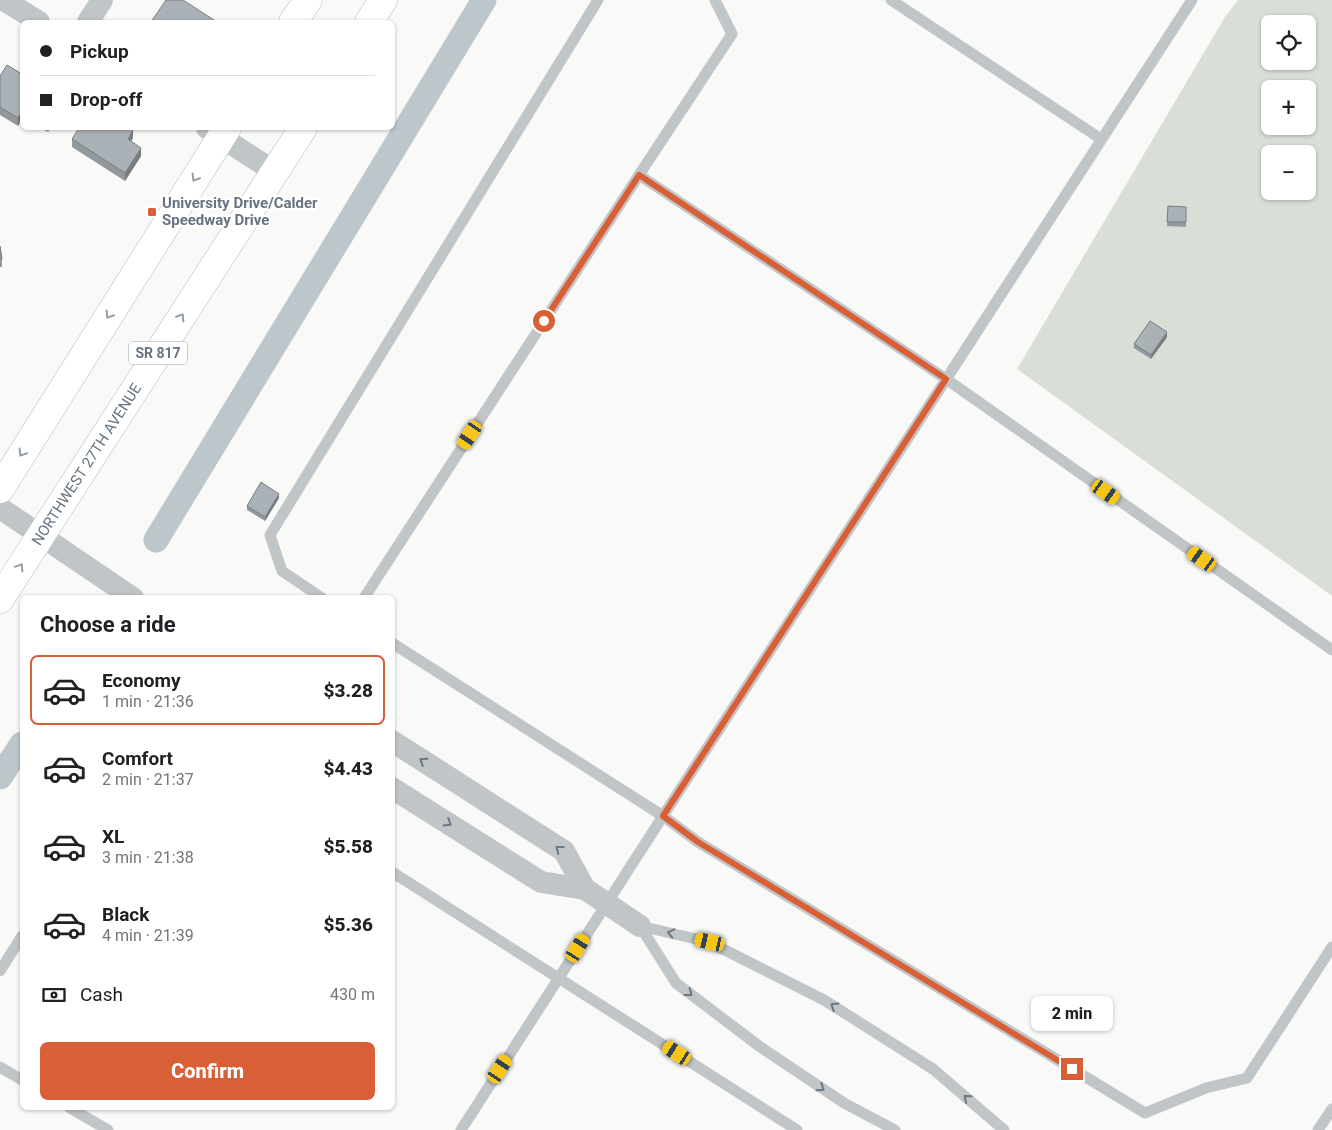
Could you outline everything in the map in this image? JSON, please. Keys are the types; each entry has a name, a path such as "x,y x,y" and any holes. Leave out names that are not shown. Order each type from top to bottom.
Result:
{"main road":[{"path":"295,20 308,0"},
{"path":"370,20 383,0"},
{"path":"0,488 218,130"},
{"name":"NORTHWEST 27TH AVENUE","path":"0,599 302,130"}],"street":[{"path":"4,0 36,20"},
{"path":"89,20 102,0"},
{"path":"218,130 275,172"},
{"path":"0,508 41,534 128,595"},
{"path":"395,743 564,851 585,889"},
{"path":"395,790 541,882 585,889 640,926"}],"lane":[{"path":"318,595 282,571 270,535 598,0"},
{"path":"366,595 732,34 715,0"},
{"path":"891,0 1102,139"},
{"path":"461,1130 1192,0"},
{"path":"639,175 946,379 1332,650"},
{"path":"395,645 663,816 698,842 1145,1114 1206,1088 1246,1078 1328,961 1332,946"},
{"path":"395,874 797,1130"},
{"path":"640,926 676,983 759,1046 844,1103 895,1130"},
{"path":"640,926 710,942 824,1000 932,1069 1004,1130"},
{"path":"0,971 20,939"},
{"path":"0,1067 20,1079"},
{"path":"1318,1130 1332,1109"},
{"path":"73,1110 108,1130"}],"shaded area":[{"path":"1238,0 1332,0 1332,596 1017,369 1225,17"}],"building":[{"path":"166,0 183,0 214,20 152,20"},
{"path":"7,65 20,73 20,114 18,118 0,107 0,76"},
{"path":"78,130 133,130 128,139 141,148 125,173 72,139"},
{"path":"1168,206 1186,207 1186,222 1167,222"},
{"path":"1150,321 1167,332 1151,355 1134,344"},
{"path":"261,482 279,494 265,517 247,506"}],"waterway":[{"path":"156,540 484,0"},
{"path":"0,777 20,747"}],"place":[{"name":"University Drive/Calder Speedway Drive","path":"152,212"}],"route":[{"path":"544,321 639,175 946,379 663,816 698,842 1072,1069"}]}
